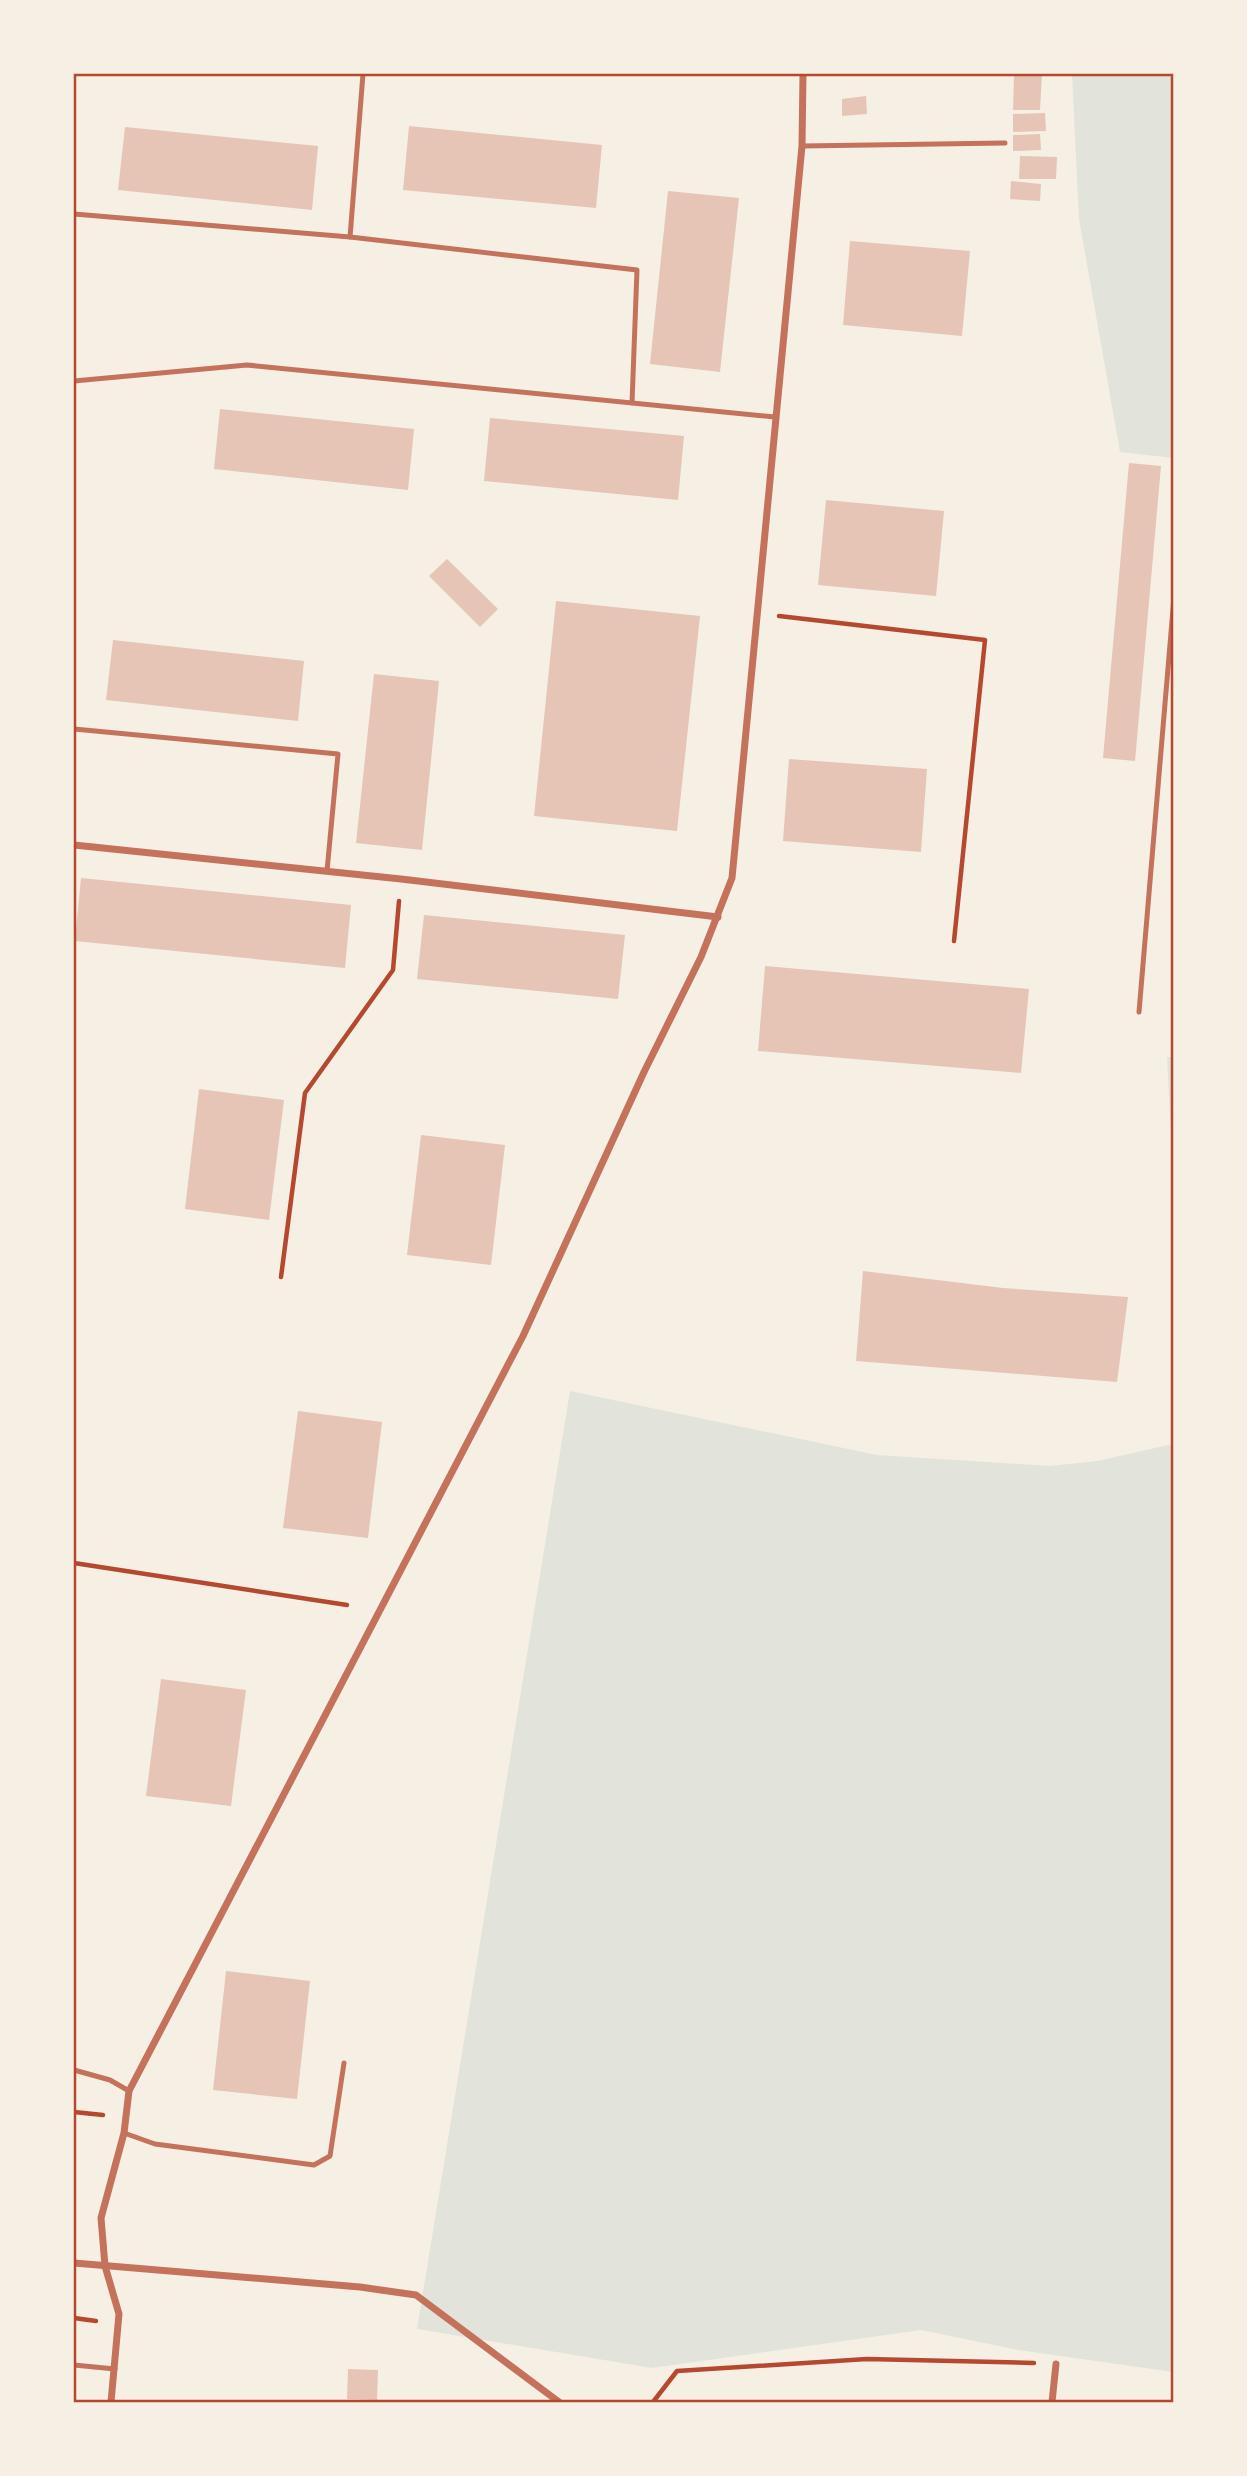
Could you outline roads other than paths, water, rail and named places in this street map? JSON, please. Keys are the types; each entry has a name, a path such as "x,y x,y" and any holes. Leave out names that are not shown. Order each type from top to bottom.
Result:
{"street":[{"path":"111,2403 119,2314 105,2266 101,2218 124,2133 129,2091 523,1336 718,917 732,878 802,146 803,74"},
{"path":"74,845 401,879 718,917"},
{"path":"74,2263 360,2287 416,2295 559,2403"},
{"path":"1052,2403 1056,2364"}],"lane":[{"path":"350,237 363,74"},
{"path":"802,146 1005,143"},
{"path":"74,214 350,237 637,270 632,403"},
{"path":"74,381 247,365 775,417"},
{"path":"1139,1012 1174,597"},
{"path":"74,729 338,754 327,871"},
{"path":"124,2133 156,2144 314,2165 330,2156 344,2063"},
{"path":"74,2070 110,2080 129,2091"},
{"path":"74,2365 114,2369"}]}
